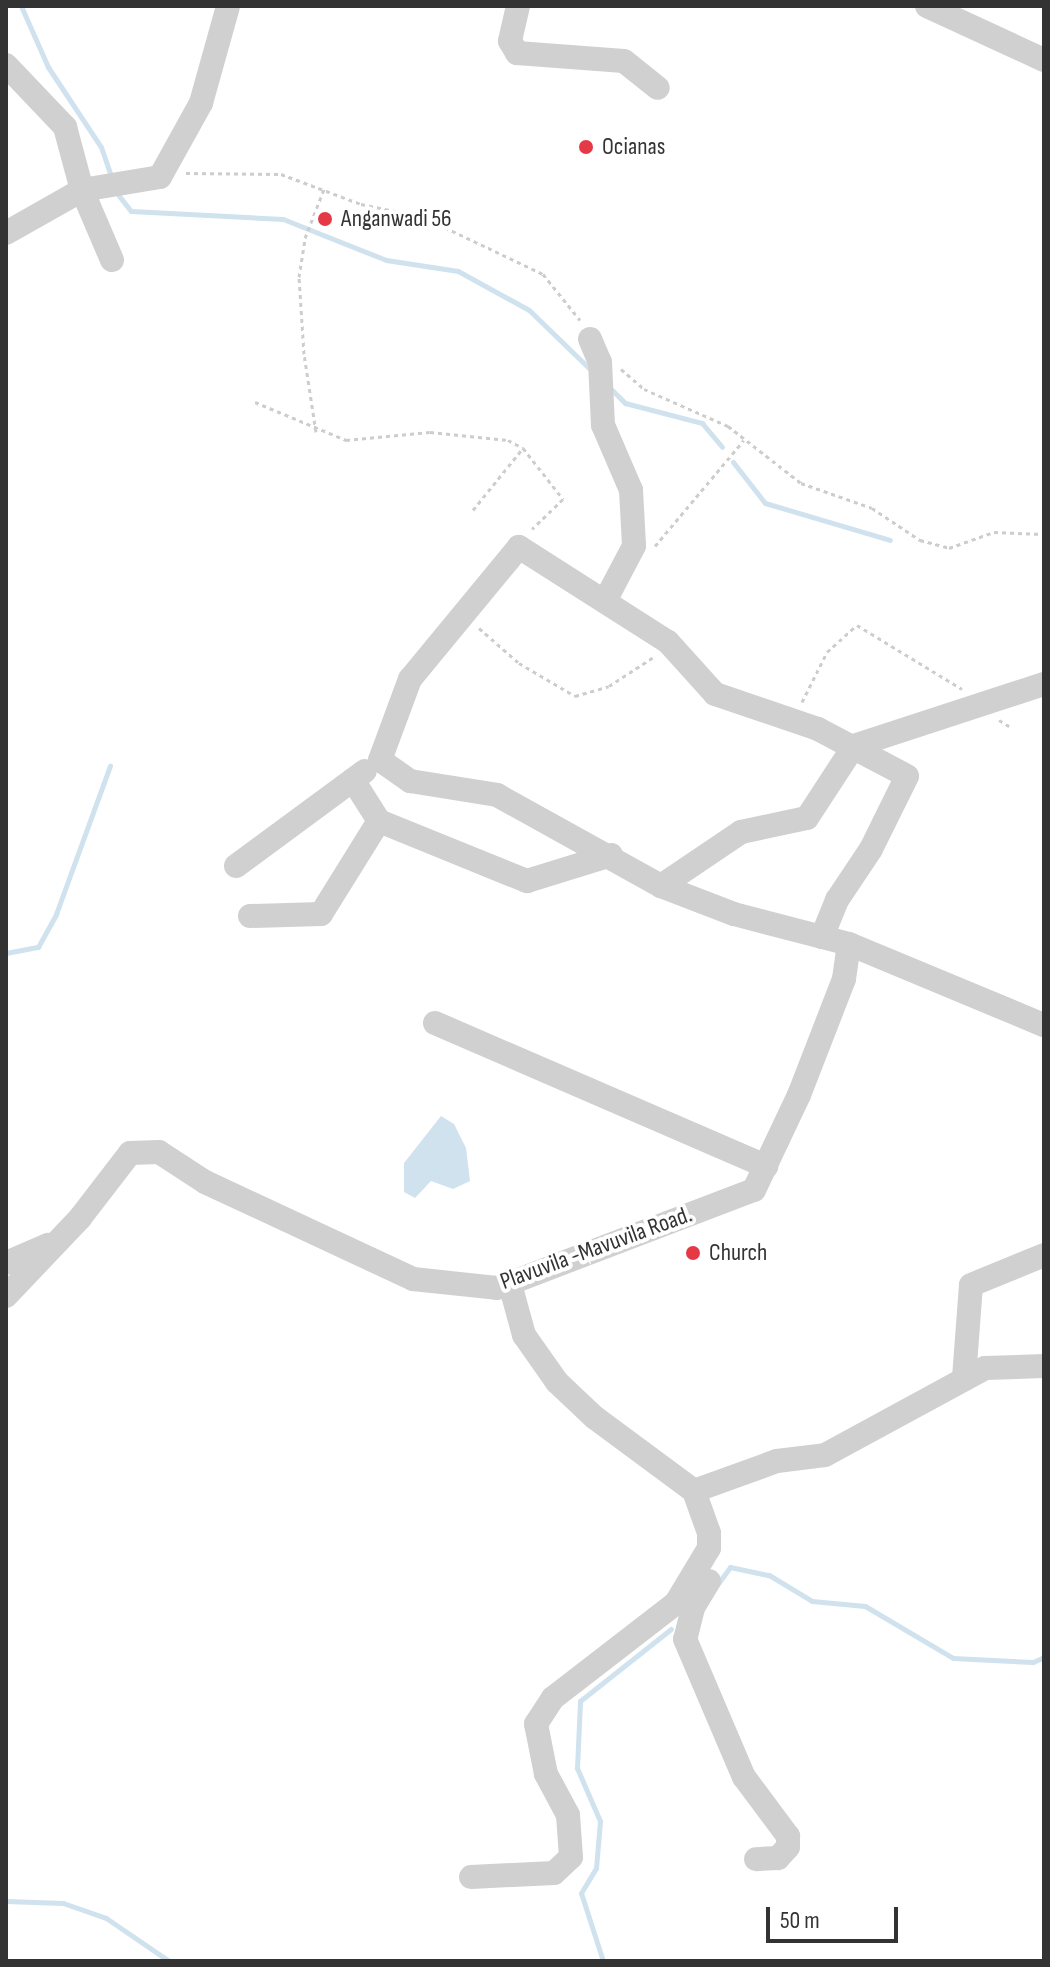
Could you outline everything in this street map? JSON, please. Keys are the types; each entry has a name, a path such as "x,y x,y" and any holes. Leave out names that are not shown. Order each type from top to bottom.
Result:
{"street":[{"path":"6,233 105,188 160,177 201,103 228,6"},
{"path":"518,6 510,41 517,53 624,61 658,88"},
{"path":"927,6 1044,60"},
{"path":"6,65 65,127 105,188 112,260"},
{"path":"590,339 602,376 603,425 631,490 634,546 606,599"},
{"path":"236,866 380,760 410,679 519,547 606,599 672,645 715,694 794,720 854,746 908,778 837,900 822,937"},
{"path":"661,886 741,832 807,818 854,746 1044,684"},
{"path":"380,760 410,781 497,795 611,855 661,886 734,914 849,944 1044,1025"},
{"path":"353,780 379,821 527,881 611,855"},
{"path":"250,916 321,914 379,821"},
{"name":"Plavuvila -Mavuvila Road.","path":"6,1296 59,1240 130,1153 159,1152 217,1189 413,1279 507,1291 754,1190 844,979 849,944"},
{"path":"435,1023 766,1166"},
{"path":"6,1263 59,1240"},
{"path":"964,1378 971,1285 1044,1255"},
{"path":"507,1291 524,1335 557,1382 594,1417 708,1502 723,1548 690,1617 689,1651 744,1777 788,1836 788,1847 778,1858 756,1859"},
{"path":"694,1491 777,1461 825,1455 985,1368 1044,1366"},
{"path":"471,1877 554,1873 571,1857 568,1815 546,1774 536,1724 553,1698 676,1603 695,1579 709,1548 709,1533 694,1491"}],"path":[{"path":"316,432 304,354 299,277 305,238 324,189"},
{"path":"255,402 316,432 346,440 430,432 484,435 523,448 563,499 517,543 519,547"},
{"path":"626,562 651,551 744,440"},
{"path":"473,510 523,448"},
{"path":"464,616 519,663 575,696 609,686 672,645"},
{"path":"794,720 827,652 857,625 898,646 1009,726"}],"water":[{"path":"441,1116 454,1124 466,1148 470,1181 453,1189 431,1181 415,1198 404,1192 404,1163"}],"waterway":[{"path":"21,6 48,67 101,147 112,179"},
{"path":"116,192 131,211 283,219 386,260 458,271 529,310 592,371"},
{"path":"611,389 625,403 702,423 722,447"},
{"path":"733,462 765,503 890,540"},
{"path":"6,953 38,947 56,914 110,766"},
{"path":"717,1585 730,1567 769,1575 812,1601 865,1606 953,1658 1033,1662 1044,1657"},
{"path":"603,1961 581,1893 596,1868 600,1821 577,1768 580,1701 671,1629"},
{"path":"6,1901 63,1903 106,1918 169,1961"}],"place":[{"name":"Ocianas","path":"586,147"},
{"name":"Anganwadi 56","path":"325,219"},
{"name":"Church","path":"693,1253"}]}
